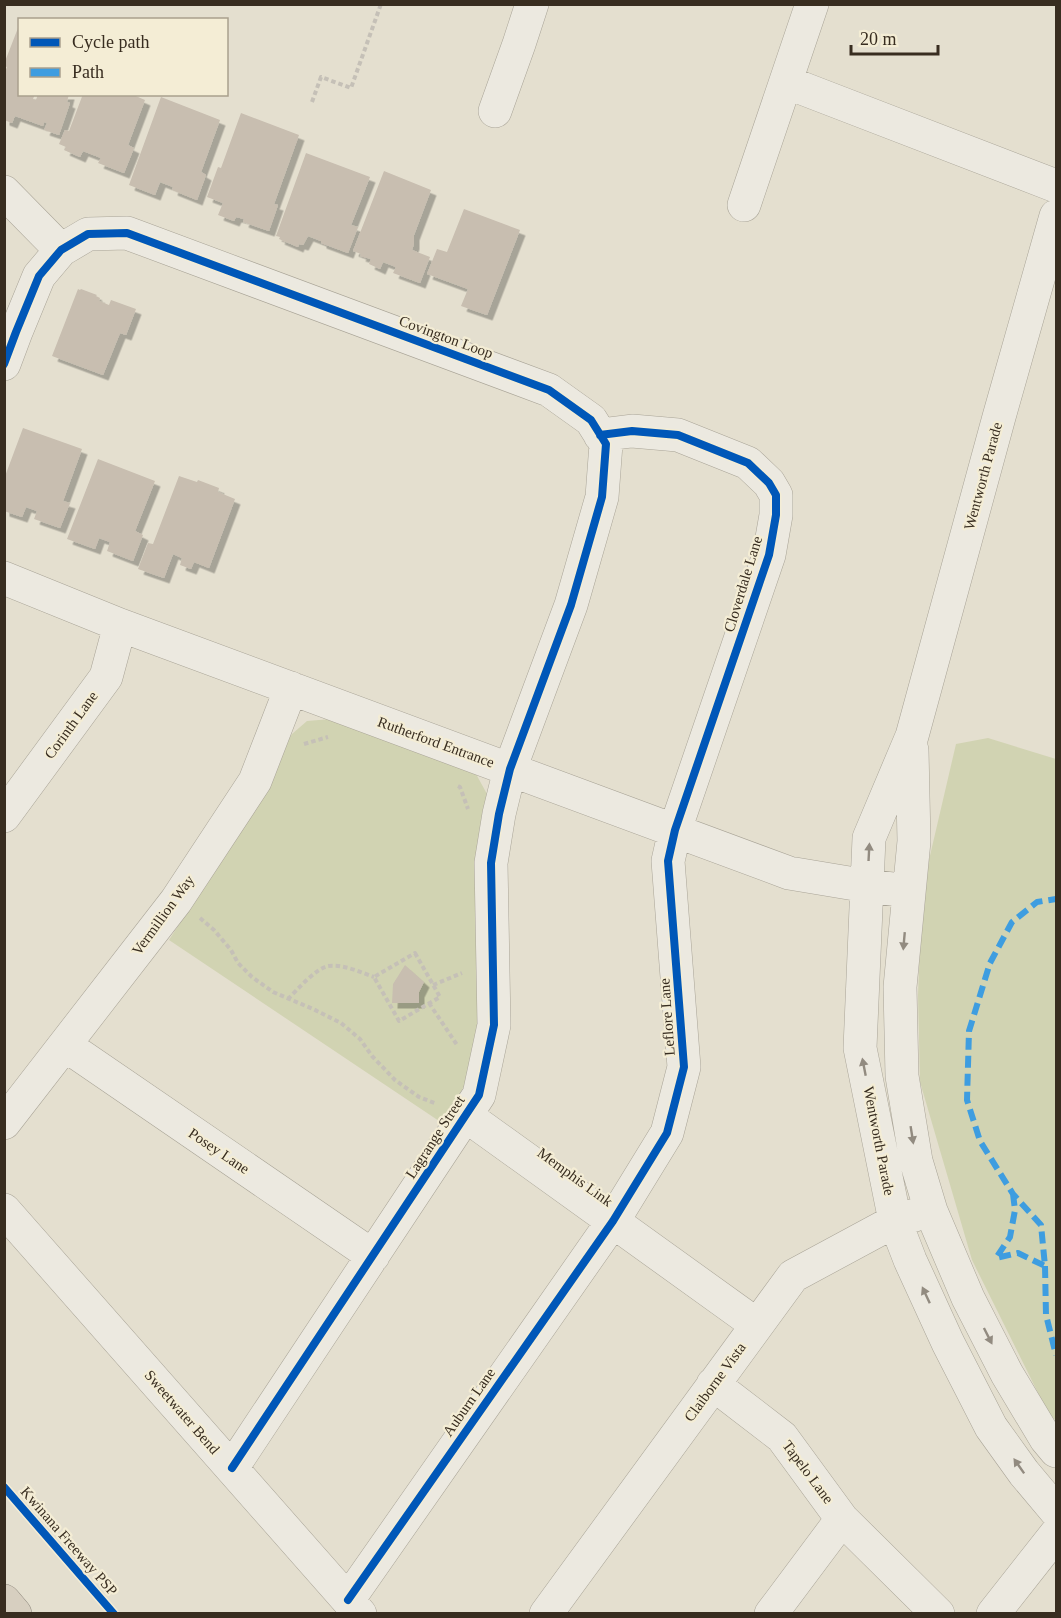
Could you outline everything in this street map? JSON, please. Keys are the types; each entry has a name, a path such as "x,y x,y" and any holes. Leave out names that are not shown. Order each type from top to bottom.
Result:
{"highway":[{"path":"4,1601 15,1614"}],"street":[{"path":"495,111 532,4"},
{"path":"744,205 813,4"},
{"path":"786,82 1056,186"},
{"path":"4,192 61,250"},
{"name":"Wentworth Parade","path":"1056,216 912,736 869,838 860,1048 895,1221 910,1260 948,1343 992,1427 1024,1473 1056,1511"},
{"name":"Covington Loop","path":"4,364 39,276 61,250 88,234 126,233 549,390 591,420 600,435"},
{"name":"Cloverdale Lane","path":"600,435 632,431 678,435 748,464 769,483 776,495 776,515 769,555 675,830"},
{"path":"510,769 571,605 602,497 606,444 600,435"},
{"name":"Rutherford Entrance","path":"4,578 120,625 789,873 909,891"},
{"name":"Corinth Lane","path":"4,816 106,677 120,625"},
{"name":"Vermillion Way","path":"4,1123 176,901 255,780 291,688"},
{"name":"Wentworth Parade","path":"912,736 914,841 900,987 902,1076 916,1161 932,1211 968,1298 1007,1374 1046,1439 1056,1451"},
{"name":"Lagrange Street","path":"232,1468 478,1095 494,1025 491,863 499,814 510,769"},
{"name":"Leflore Lane","path":"613,1221 667,1132 684,1067 668,861 675,830"},
{"name":"Posey Lane","path":"65,1045 372,1256"},
{"name":"Memphis Link","path":"465,1115 757,1325"},
{"name":"Sweetwater Bend","path":"4,1210 354,1607"},
{"name":"Claiborne Vista","path":"546,1614 793,1276 895,1221 932,1211"},
{"name":"Auburn Lane","path":"354,1607 613,1221"},
{"name":"Tapelo Lane","path":"713,1384 782,1437 843,1519 938,1614"},
{"name":"Tapelo Lane","path":"771,1614 843,1519"},
{"path":"993,1614 1056,1534"}],"path":[{"path":"312,102 321,77 351,88 381,4"},
{"path":"267,750 286,756 305,743 326,737 333,738"},
{"path":"449,782 460,787 469,811"},
{"path":"176,901 195,913 214,930 231,950 238,963 252,977 273,992 341,1023 360,1039 372,1056 395,1080 419,1097 465,1115"},
{"path":"288,999 317,971 328,966 344,967 374,977 399,1020 440,997 415,954 374,977"},
{"path":"433,986 470,969"},
{"path":"429,1003 462,1052"}],"green space":[{"path":"331,719 476,774 487,794 485,972 471,1075 442,1123 169,940 246,820 275,760 292,734 307,721"},
{"path":"988,738 1056,759 1056,1421 1046,1409 972,1260 920,1082 918,995 922,890 956,744"}],"building":[{"path":"18,28 18,96 34,96 33,99 36,100 37,96 68,96 67,102 70,103 59,135 44,130 47,123 44,122 43,126 15,116 12,123 4,120 4,74 7,67 4,64"},
{"path":"82,96 136,96 145,100 128,145 134,148 124,173 98,163 101,158 83,151 80,157 64,150 66,147 59,144 65,130 69,131"},
{"path":"161,97 220,120 201,172 206,175 197,200 172,190 173,187 160,182 155,195 129,185"},
{"path":"241,113 299,135 274,204 278,205 269,231 243,222 244,219 236,217 234,221 218,215 223,203 207,197 218,167 221,168"},
{"path":"306,153 370,177 351,225 358,227 348,253 308,236 303,245 299,244 298,247 276,236"},
{"path":"384,171 431,190 414,235 412,250 430,257 420,283 393,273 396,267 383,262 380,269 369,264 371,259 353,251"},
{"path":"464,209 520,230 487,315 461,306 468,289 427,274 437,249 447,252"},
{"path":"78,289 97,295 100,298 99,301 109,305 111,300 136,309 126,335 120,333 103,375 52,356"},
{"path":"23,428 82,449 63,501 70,503 60,528 34,519 37,511 26,507 22,517 4,511 4,479"},
{"path":"98,459 155,481 135,531 143,535 133,561 107,551 110,542 99,538 95,549 67,539"},
{"path":"179,476 219,488 218,492 235,499 209,568 194,562 191,569 180,565 182,558 173,554 164,578 138,569 148,543 153,544"},
{"path":"405,965 424,982 419,992 419,1003 392,1003 393,984"}],"marked path":[{"path":"1013,1194 1015,1210 1010,1237 996,1258 1018,1253 1045,1266 1041,1225 1013,1194 980,1141 967,1100 969,1031 990,963 1012,922 1037,902 1056,899"},
{"path":"1045,1266 1046,1315 1056,1355"}],"cycle path":[{"path":"4,364 39,276 61,250 88,234 127,233 549,390 591,420 606,444 602,497 571,605 510,769 499,814 491,863 494,1025 479,1095 232,1468"},
{"path":"348,1600 613,1221 667,1133 684,1067 668,861 675,830 769,555 776,515 776,495 769,483 748,463 678,435 632,431 600,435"},
{"name":"Kwinana Freeway PSP","path":"4,1487 114,1614"}]}
